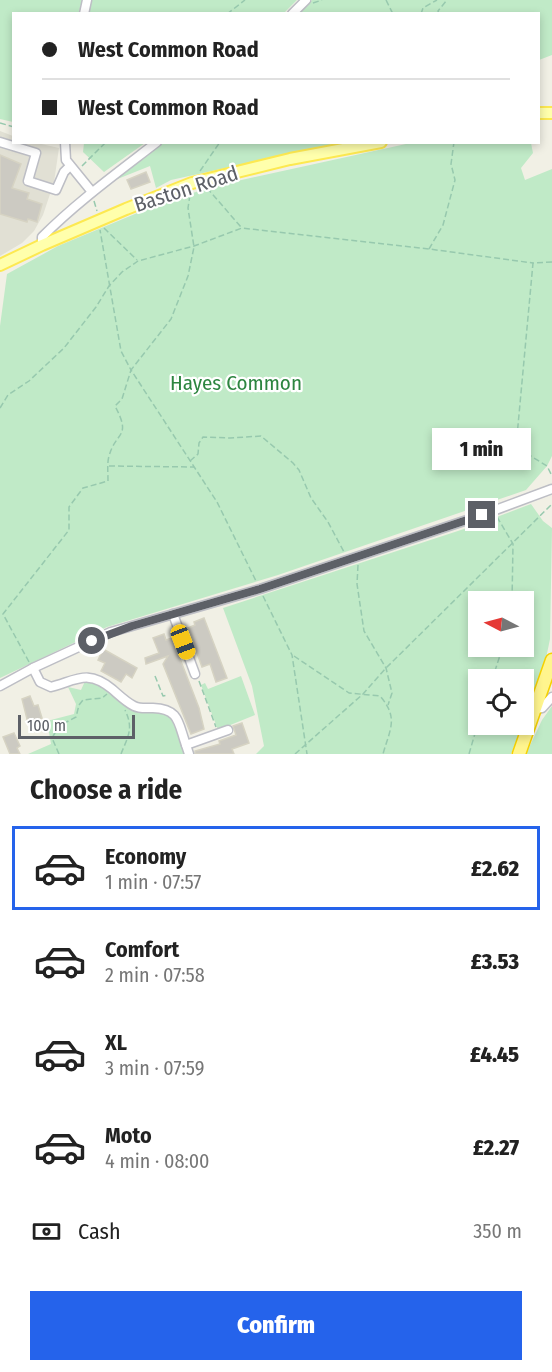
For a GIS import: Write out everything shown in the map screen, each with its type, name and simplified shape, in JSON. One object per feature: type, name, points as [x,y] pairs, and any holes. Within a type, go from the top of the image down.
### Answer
[{"type":"highway","points":[[519,754],[552,660]]},
{"type":"main road","name":"Baston Road","points":[[0,265],[42,245],[196,182],[290,159],[370,144]]},
{"type":"street","points":[[294,12],[306,0]]},
{"type":"street","points":[[0,142],[36,153],[28,181],[56,190],[64,172],[72,170]]},
{"type":"street","points":[[64,144],[66,160],[92,192]]},
{"type":"street","points":[[42,245],[42,237],[92,192],[154,144]]},
{"type":"street","points":[[0,686],[111,632],[260,589],[494,511],[552,489]]},
{"type":"street","points":[[173,614],[195,674]]},
{"type":"street","points":[[33,668],[40,682],[51,687],[72,679],[91,677],[101,681],[138,708],[166,708],[175,715],[189,754]]},
{"type":"street","points":[[536,709],[542,708],[552,697]]},
{"type":"street","points":[[186,745],[228,730]]},
{"type":"path","points":[[230,12],[245,0]]},
{"type":"path","points":[[422,12],[423,8],[437,0]]},
{"type":"path","points":[[438,12],[447,0]]},
{"type":"path","points":[[72,170],[104,144]]},
{"type":"path","points":[[0,617],[69,530],[69,507],[83,488],[108,481],[109,455],[123,432],[115,406],[123,399],[131,370],[171,319],[188,276],[194,246],[188,208],[196,182],[219,144]]},
{"type":"path","points":[[429,249],[443,225],[455,180],[451,164],[454,144]]},
{"type":"path","points":[[196,182],[242,228]]},
{"type":"path","points":[[100,224],[138,261]]},
{"type":"path","points":[[0,408],[8,395],[29,381],[63,348],[122,272],[138,261],[194,246],[242,228],[533,263],[552,262]]},
{"type":"path","points":[[100,234],[121,351],[217,502],[292,655],[308,754]]},
{"type":"path","points":[[533,263],[516,447],[547,466],[552,476]]},
{"type":"path","points":[[190,461],[198,454],[199,443],[203,437],[261,436],[299,470],[311,498],[328,522],[349,560],[359,566],[357,584],[364,631],[386,668],[392,693],[388,705]]},
{"type":"path","points":[[108,466],[194,467]]},
{"type":"path","points":[[295,754],[363,694],[386,668],[552,504]]},
{"type":"path","points":[[494,511],[513,544],[512,591]]},
{"type":"path","points":[[3,614],[33,668]]},
{"type":"path","points":[[292,655],[349,693],[380,696],[393,715],[382,754]]},
{"type":"path","points":[[195,674],[219,734]]},
{"type":"path","points":[[155,676],[163,696],[168,694]]},
{"type":"path","points":[[59,754],[52,738],[59,726],[76,717],[83,700],[102,698],[112,689]]},
{"type":"path","points":[[121,754],[131,723],[123,698]]},
{"type":"path","points":[[469,754],[475,735]]},
{"type":"shaded area","points":[[0,131],[12,136],[12,144],[41,144],[59,148],[54,182],[43,215],[34,231],[22,243],[0,256]]},
{"type":"green space","points":[[0,0],[82,0],[79,12],[12,12],[12,122],[0,119]]},
{"type":"green space","points":[[91,0],[297,0],[285,12],[88,12]]},
{"type":"green space","points":[[312,0],[552,0],[552,55],[540,60],[540,12],[300,12]]},
{"type":"green space","points":[[84,144],[144,144],[104,172],[83,152]]},
{"type":"green space","points":[[162,144],[333,144],[171,180],[156,188],[150,166],[115,180]]},
{"type":"green space","name":"Hayes Common","points":[[406,144],[531,144],[533,153],[521,168],[525,180],[552,169],[552,456],[547,466],[526,490],[278,575],[107,627],[0,678],[0,326],[7,274],[58,246],[171,199],[228,183]]},
{"type":"green space","points":[[531,504],[543,521],[552,528],[550,639],[543,673],[534,696],[534,669],[468,669],[468,735],[519,735],[511,754],[256,754],[264,746],[252,686],[223,608],[467,528]]},
{"type":"green space","points":[[241,676],[255,715],[218,730],[201,685],[205,683],[208,689]]},
{"type":"green space","points":[[86,679],[94,681],[134,711],[164,713],[171,718],[186,754],[28,754],[51,744],[47,721],[74,714],[76,704],[68,687],[81,690]]},
{"type":"green space","points":[[552,706],[552,754],[526,754],[542,720]]},
{"type":"building","points":[[0,155],[21,164],[12,188],[29,193],[27,199],[42,204],[37,222],[28,219],[27,222],[0,214]]},
{"type":"building","points":[[146,172],[150,182],[131,189],[127,180]]},
{"type":"building","points":[[204,618],[227,678],[216,682],[210,664],[202,667],[188,628],[195,625],[194,622]]},
{"type":"building","points":[[164,634],[166,640],[172,638],[199,708],[204,729],[191,734],[163,664],[168,656],[146,664],[145,658],[159,653],[153,638]]},
{"type":"building","points":[[103,649],[137,668],[132,678],[126,674],[121,682],[101,671],[105,663],[98,660]]},
{"type":"building","points":[[30,696],[34,706],[38,705],[42,718],[28,723],[22,699]]},
{"type":"building","points":[[242,723],[249,743],[232,749],[234,754],[195,754],[195,751],[220,744],[219,741],[236,735],[233,726]]},
{"type":"building","points":[[14,733],[20,746],[17,748],[20,754],[10,754],[3,737]]},
{"type":"route","points":[[92,641],[111,632],[260,589],[482,515]]}]
